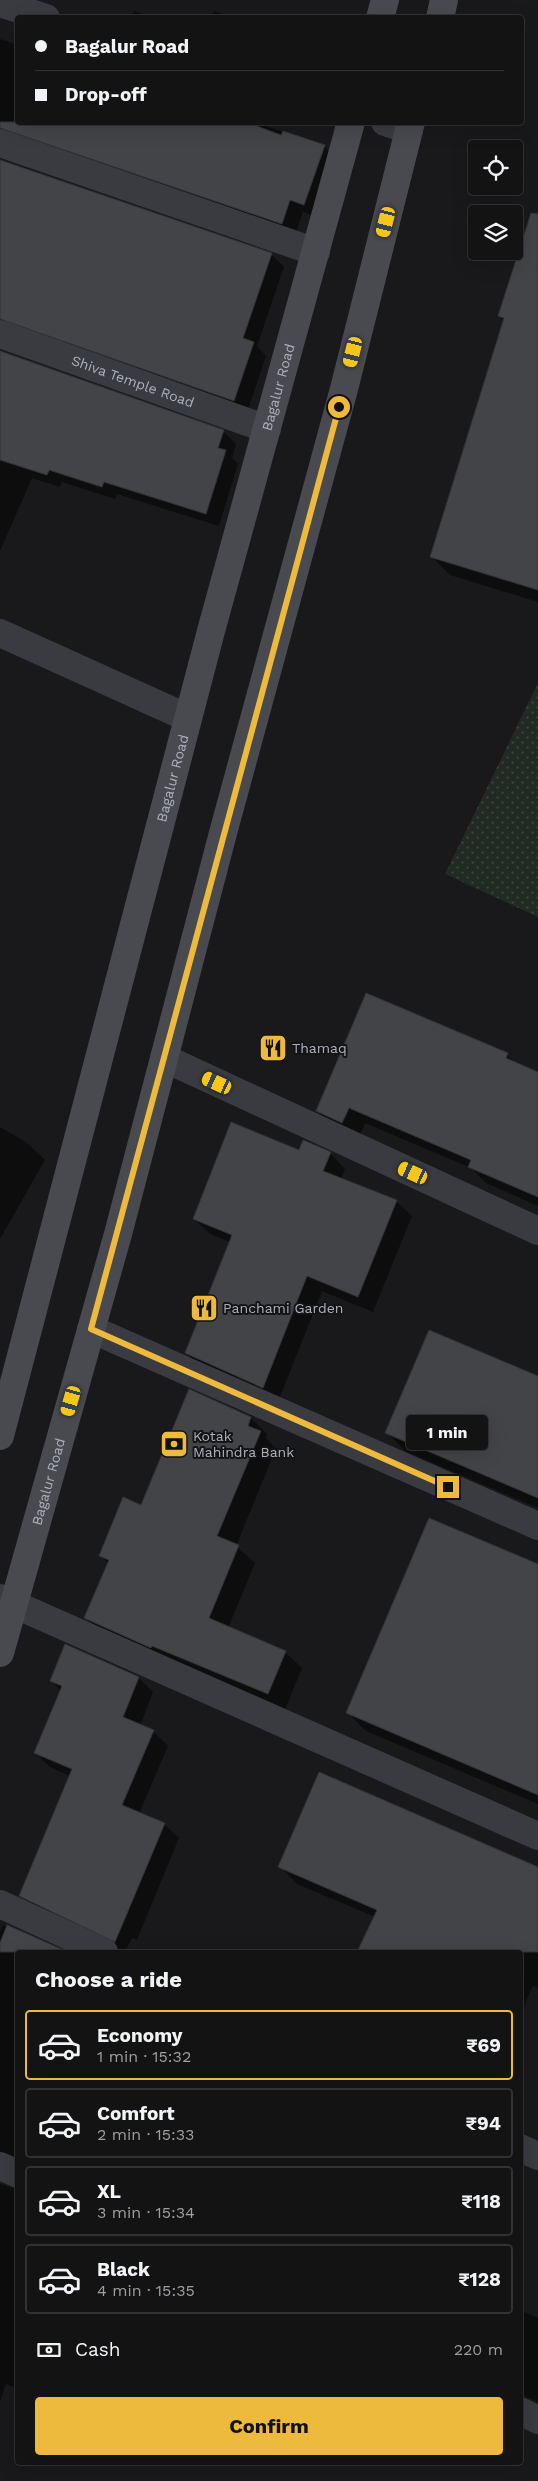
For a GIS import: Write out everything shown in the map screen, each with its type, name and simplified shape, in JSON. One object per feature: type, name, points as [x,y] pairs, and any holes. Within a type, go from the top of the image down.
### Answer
[{"type":"main road","points":[[381,15],[385,0]]},
{"type":"main road","points":[[441,15],[444,0]]},
{"type":"main road","name":"Bagalur Road","points":[[0,1436],[188,718],[350,125]]},
{"type":"main road","name":"Bagalur Road","points":[[0,1653],[7,1601],[91,1329],[344,389],[402,125]]},
{"type":"street","points":[[0,3],[37,15]]},
{"type":"street","points":[[0,143],[316,252]]},
{"type":"street","name":"Shiva Temple Road","points":[[0,334],[267,429]]},
{"type":"street","points":[[0,633],[188,718]]},
{"type":"street","points":[[164,1058],[538,1231]]},
{"type":"street","points":[[91,1329],[538,1526]]},
{"type":"street","points":[[7,1601],[538,1836]]},
{"type":"street","points":[[0,1904],[100,1950]]},
{"type":"street","points":[[523,2149],[538,2156]]},
{"type":"street","points":[[0,2166],[15,2173]]},
{"type":"street","points":[[523,2412],[538,2420]]},
{"type":"shaded area","points":[[538,683],[538,917],[445,874]]},
{"type":"building","points":[[0,122],[15,122],[15,125],[254,125],[281,135],[283,131],[325,145],[304,205],[290,200],[282,224],[0,128]]},
{"type":"building","points":[[0,160],[272,253],[243,338],[254,342],[234,401],[0,319]]},
{"type":"building","points":[[531,213],[538,214],[538,590],[430,557],[504,318],[498,316],[516,260],[523,260],[523,238]]},
{"type":"building","points":[[0,351],[224,430],[218,448],[226,450],[206,514],[104,482],[102,487],[49,470],[47,475],[0,460]]},
{"type":"building","points":[[366,993],[508,1053],[506,1058],[538,1072],[538,1197],[468,1167],[471,1160],[349,1108],[342,1123],[316,1111]]},
{"type":"building","points":[[231,1122],[299,1150],[303,1140],[331,1152],[323,1171],[397,1200],[358,1297],[307,1276],[263,1388],[185,1353],[232,1235],[193,1219]]},
{"type":"building","points":[[429,1330],[538,1376],[538,1498],[385,1433]]},
{"type":"building","points":[[189,1389],[251,1417],[248,1426],[261,1431],[217,1536],[239,1545],[209,1618],[286,1651],[268,1694],[152,1646],[151,1648],[84,1618],[109,1560],[99,1556],[123,1497],[141,1505]]},
{"type":"building","points":[[429,1518],[538,1564],[538,1795],[346,1713]]},
{"type":"building","points":[[65,1644],[139,1677],[123,1717],[154,1730],[122,1805],[165,1823],[115,1942],[19,1896],[72,1769],[34,1753],[62,1686],[50,1681]]},
{"type":"building","points":[[319,1772],[538,1867],[538,1952],[523,1952],[523,1950],[358,1950],[377,1910],[278,1867]]},
{"type":"building","points":[[7,1925],[63,1950],[15,1950],[15,1952],[0,1952],[0,1943]]},
{"type":"place","name":"Thamaq","points":[[273,1048]]},
{"type":"place","name":"Panchami Garden","points":[[204,1308]]},
{"type":"place","name":"Kotak Mahindra Bank","points":[[174,1444]]},
{"type":"route","points":[[339,407],[91,1329],[448,1487]]}]
